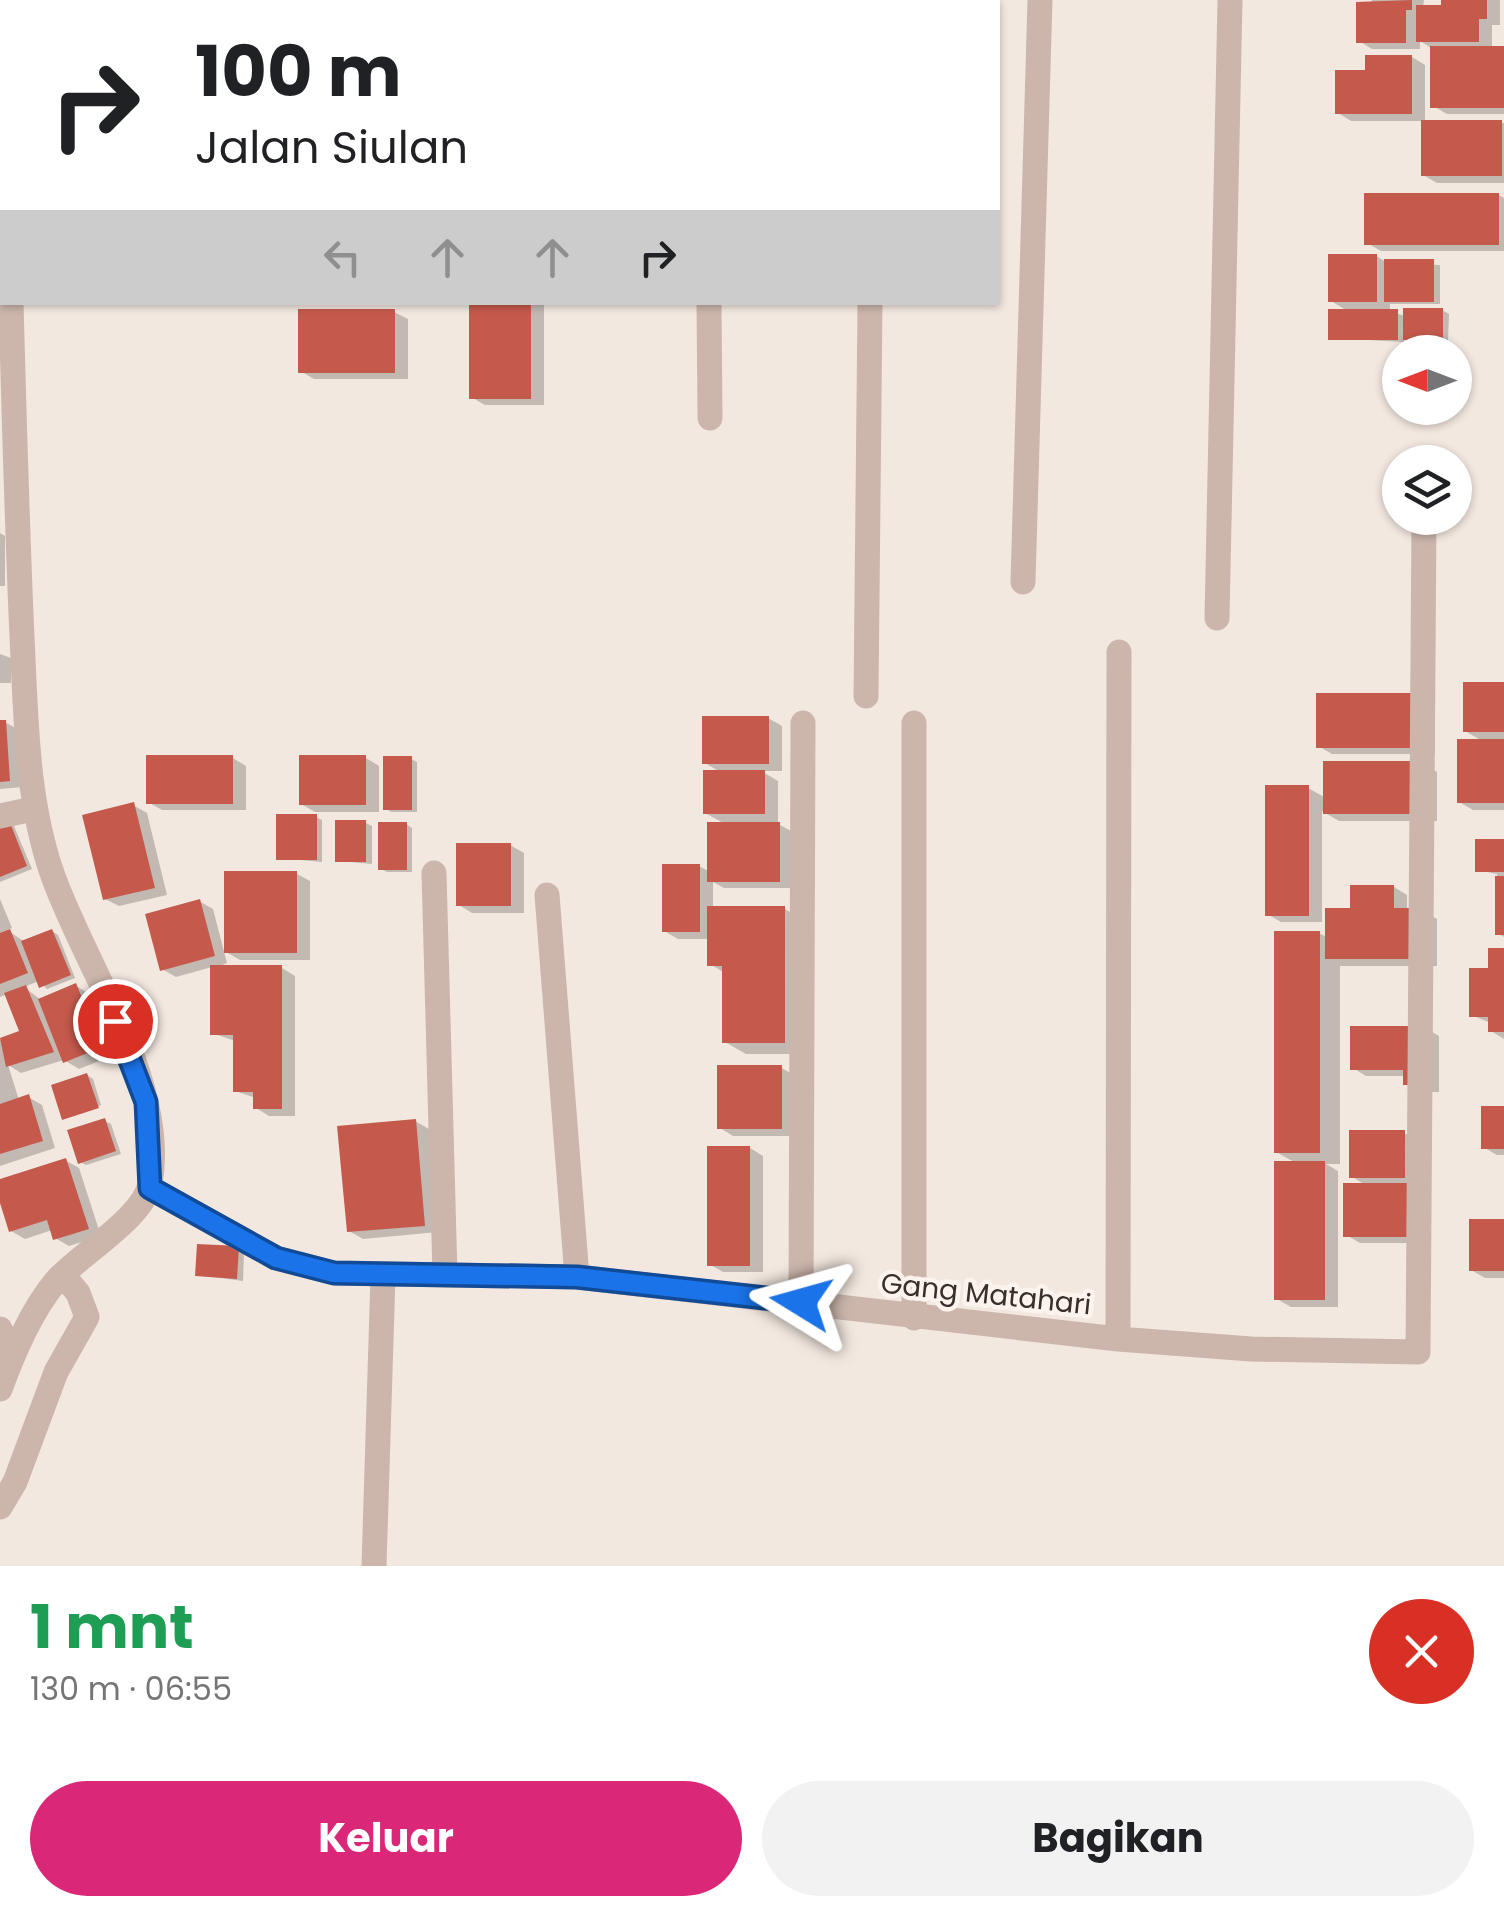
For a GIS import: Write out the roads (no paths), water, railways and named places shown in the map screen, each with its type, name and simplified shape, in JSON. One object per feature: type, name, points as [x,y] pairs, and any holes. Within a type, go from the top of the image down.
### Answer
[{"type":"street","points":[[1023,582],[1040,0]]},
{"type":"street","points":[[1218,618],[1230,0]]},
{"type":"street","points":[[0,1389],[12,1356],[76,1292],[116,1230],[150,1188],[146,1102],[93,964],[54,877],[33,809],[19,570],[11,305]]},
{"type":"street","points":[[709,305],[710,418]]},
{"type":"street","points":[[866,696],[870,305]]},
{"type":"street","name":"Gang Matahari","points":[[150,1188],[276,1258],[334,1273],[577,1277],[1118,1339],[1251,1350],[1418,1352],[1424,535]]},
{"type":"street","points":[[1118,1339],[1119,652]]},
{"type":"street","points":[[801,1302],[803,723]]},
{"type":"street","points":[[914,723],[914,1318]]},
{"type":"street","points":[[0,816],[33,809]]},
{"type":"street","points":[[434,873],[445,1275]]},
{"type":"street","points":[[547,895],[577,1277]]},
{"type":"street","points":[[374,1566],[383,1276]]},
{"type":"street","points":[[0,1507],[14,1482],[56,1372],[87,1318],[76,1292]]},
{"type":"street","points":[[0,1329],[12,1356]]}]
